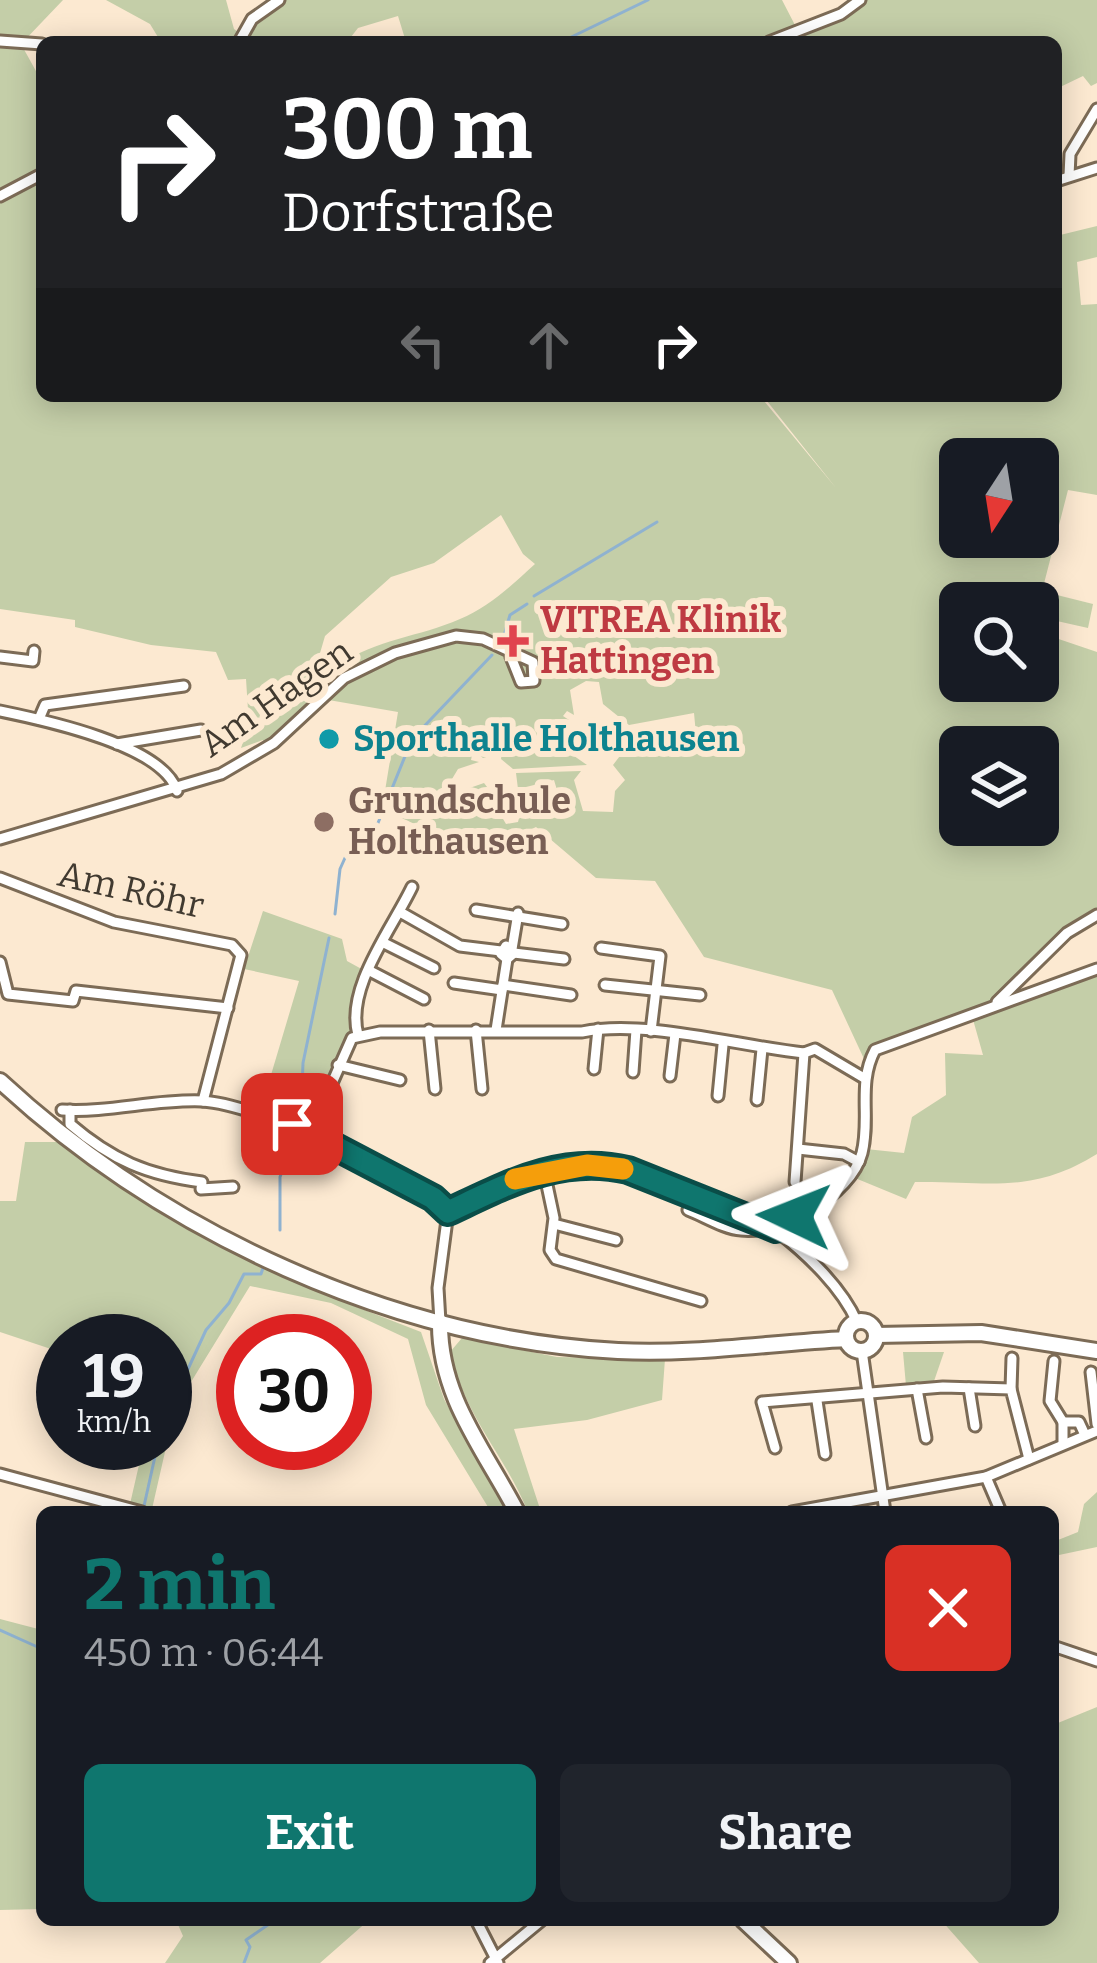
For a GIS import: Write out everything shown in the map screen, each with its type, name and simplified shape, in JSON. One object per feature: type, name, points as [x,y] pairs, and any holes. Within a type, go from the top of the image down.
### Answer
[{"type":"street","points":[[243,36],[253,19],[279,0]]},
{"type":"street","points":[[785,36],[841,14],[860,0]]},
{"type":"street","points":[[0,41],[36,44]]},
{"type":"street","points":[[1069,176],[1070,154],[1097,110]]},
{"type":"street","points":[[1062,179],[1097,168]]},
{"type":"street","points":[[0,196],[36,177]]},
{"type":"street","name":"Am Hagen","points":[[0,839],[106,805],[177,791],[221,774],[274,742],[344,678],[395,653],[456,636],[483,639],[511,657]]},
{"type":"street","points":[[0,657],[33,661],[34,651]]},
{"type":"street","points":[[39,719],[45,705],[184,686]]},
{"type":"street","points":[[0,711],[116,744],[165,769],[177,791]]},
{"type":"street","points":[[116,744],[201,730]]},
{"type":"street","name":"Am Röhr","points":[[0,878],[70,909],[232,945],[241,956],[203,1101]]},
{"type":"street","points":[[310,1133],[338,1065],[358,1035],[356,1007],[412,887]]},
{"type":"street","points":[[476,910],[518,913],[562,924]]},
{"type":"street","points":[[400,912],[460,946],[564,959]]},
{"type":"street","points":[[496,1030],[518,913]]},
{"type":"street","points":[[993,1005],[1067,933],[1097,915]]},
{"type":"street","points":[[384,943],[434,968]]},
{"type":"street","points":[[601,948],[660,956],[651,1031]]},
{"type":"street","points":[[0,962],[8,994],[73,1001],[76,991],[228,1008]]},
{"type":"street","points":[[688,1210],[737,1231],[776,1229],[826,1197],[859,1162],[864,1078],[883,1044],[1097,969]]},
{"type":"street","points":[[370,971],[424,999]]},
{"type":"street","points":[[454,983],[571,995]]},
{"type":"street","points":[[605,986],[700,995]]},
{"type":"street","points":[[594,1069],[598,1029]]},
{"type":"street","points":[[358,1035],[429,1030],[651,1031],[723,1045],[804,1053],[819,1050],[864,1078]]},
{"type":"street","points":[[429,1030],[435,1090]]},
{"type":"street","points":[[476,1030],[482,1090]]},
{"type":"street","points":[[633,1072],[636,1030]]},
{"type":"street","points":[[670,1076],[675,1034]]},
{"type":"street","points":[[718,1096],[723,1045]]},
{"type":"street","points":[[757,1100],[762,1049]]},
{"type":"street","points":[[795,1182],[804,1053]]},
{"type":"street","points":[[338,1065],[400,1080]]},
{"type":"street","points":[[0,1081],[83,1149],[189,1218],[314,1279],[440,1322],[613,1351],[846,1339],[862,1351],[884,1506]]},
{"type":"street","points":[[233,1187],[201,1189],[202,1182],[161,1177],[122,1164],[70,1124],[66,1110],[203,1101],[258,1113],[310,1133],[448,1212]]},
{"type":"street","points":[[798,1149],[844,1154],[859,1162]]},
{"type":"street","points":[[448,1212],[519,1177],[544,1171],[587,1165],[628,1170],[776,1229],[843,1298],[857,1322]]},
{"type":"street","points":[[544,1171],[554,1224],[550,1250],[562,1263],[700,1301]]},
{"type":"street","points":[[448,1212],[438,1288],[455,1402],[514,1506]]},
{"type":"street","points":[[554,1224],[616,1240]]},
{"type":"street","points":[[846,1339],[857,1322]]},
{"type":"street","points":[[857,1322],[870,1324],[876,1335],[872,1346],[862,1351]]},
{"type":"street","points":[[876,1335],[970,1332],[1097,1351]]},
{"type":"street","points":[[1012,1358],[1011,1389],[1029,1460]]},
{"type":"street","points":[[1054,1361],[1050,1401],[1063,1422],[1063,1443]]},
{"type":"street","points":[[1091,1372],[1093,1430]]},
{"type":"street","points":[[969,1388],[975,1426]]},
{"type":"street","points":[[917,1389],[926,1438]]},
{"type":"street","points":[[775,1448],[762,1402],[808,1395],[817,1401],[917,1389],[1011,1389]]},
{"type":"street","points":[[817,1401],[825,1454]]},
{"type":"street","points":[[1063,1422],[1078,1422],[1093,1430]]},
{"type":"street","points":[[830,1506],[986,1477],[1093,1430]]},
{"type":"street","points":[[0,1474],[120,1506]]},
{"type":"street","points":[[986,1477],[998,1506]]},
{"type":"street","points":[[1059,1648],[1097,1661]]},
{"type":"street","points":[[479,1926],[495,1961],[535,1926]]},
{"type":"street","points":[[749,1926],[789,1963]]},
{"type":"green space","points":[[0,0],[63,0],[21,44],[36,71],[36,172],[0,192]]},
{"type":"green space","points":[[106,0],[226,0],[234,29],[241,34],[157,36],[150,24]]},
{"type":"green space","points":[[282,0],[782,0],[797,29],[780,36],[404,36],[398,16],[358,28],[352,36],[245,36],[254,20]]},
{"type":"green space","points":[[862,0],[1097,0],[1097,83],[1091,86],[1083,76],[1062,86],[1062,36],[792,36]]},
{"type":"green space","points":[[36,178],[36,402],[765,402],[836,488],[768,402],[1062,402],[1062,235],[1097,226],[1097,257],[1077,262],[1081,305],[1097,304],[1097,495],[1068,490],[1059,525],[1059,438],[939,438],[939,558],[1051,558],[1044,582],[939,582],[939,702],[1059,702],[1059,639],[1097,652],[1097,916],[1064,936],[989,1003],[888,1042],[865,1061],[832,990],[704,957],[655,881],[596,878],[536,827],[480,854],[382,809],[398,712],[317,698],[283,734],[264,745],[263,740],[241,748],[249,725],[246,679],[228,680],[216,652],[151,645],[75,627],[75,620],[0,609],[0,198]],"holes":[[[501,515],[523,554],[535,564],[490,602],[460,619],[368,649],[338,665],[318,660],[325,636],[391,577],[434,563]],[[586,681],[599,682],[603,704],[629,725],[694,713],[697,745],[628,755],[626,748],[613,765],[625,780],[615,791],[613,812],[583,811],[574,780],[581,771],[516,773],[518,789],[554,780],[560,800],[530,808],[523,803],[518,822],[506,824],[496,807],[504,795],[494,796],[484,783],[461,791],[458,784],[449,784],[458,769],[479,762],[471,760],[473,750],[483,758],[502,752],[501,759],[513,769],[587,765],[567,751],[542,752],[539,729],[569,720],[563,716],[567,711],[574,715],[570,690]]]},
{"type":"green space","points":[[1059,596],[1093,604],[1088,628],[1059,621]]},
{"type":"green space","points":[[263,911],[342,939],[347,961],[367,972],[353,1006],[352,1034],[309,1124],[279,1112],[282,1101],[265,1095],[299,981],[244,969]]},
{"type":"green space","points":[[1097,971],[1097,1154],[1030,1181],[915,1182],[906,1199],[855,1178],[866,1149],[904,1153],[912,1117],[946,1095],[945,1053],[983,1055],[972,1016]]},
{"type":"green space","points":[[25,1142],[64,1142],[201,1233],[326,1295],[421,1332],[444,1399],[503,1506],[487,1506],[426,1405],[408,1339],[372,1322],[372,1314],[355,1314],[331,1303],[250,1286],[233,1314],[216,1314],[216,1341],[192,1380],[192,1314],[36,1314],[36,1344],[0,1332],[0,1201],[16,1201]]},
{"type":"green space","points":[[462,1338],[557,1357],[665,1359],[662,1400],[587,1420],[514,1429],[539,1506],[525,1506],[466,1398],[450,1352]]},
{"type":"green space","points":[[903,1352],[944,1352],[933,1384],[906,1386]]},
{"type":"green space","points":[[138,1470],[161,1470],[153,1506],[130,1504]]},
{"type":"green space","points":[[1097,1492],[1097,1547],[1059,1555],[1059,1540],[1078,1532],[1084,1504]]},
{"type":"green space","points":[[0,1619],[36,1628],[36,1909],[0,1910]]},
{"type":"green space","points":[[1097,1707],[1097,1963],[979,1963],[946,1926],[1059,1926],[1059,1723]]},
{"type":"green space","points":[[179,1926],[362,1926],[320,1963],[165,1963],[183,1936]]},
{"type":"waterway","points":[[573,36],[648,0]]},
{"type":"waterway","points":[[534,596],[657,522]]},
{"type":"waterway","points":[[503,639],[510,615],[527,604]]},
{"type":"waterway","points":[[335,914],[340,869],[349,849],[378,823],[412,739],[492,655]]},
{"type":"waterway","points":[[301,1115],[303,1063],[329,938]]},
{"type":"waterway","points":[[280,1230],[280,1177],[294,1137]]},
{"type":"waterway","points":[[192,1360],[206,1330],[229,1303],[244,1274],[261,1274],[263,1268]]},
{"type":"waterway","points":[[144,1506],[152,1470]]},
{"type":"waterway","points":[[0,1630],[36,1646]]},
{"type":"waterway","points":[[244,1963],[250,1947],[246,1940],[266,1926]]},
{"type":"slow traffic","points":[[515,1179],[587,1165],[623,1169]]},
{"type":"place","name":"VITREA Klinik Hattingen","points":[[513,641]]},
{"type":"place","name":"Sporthalle Holthausen","points":[[329,739]]},
{"type":"place","name":"Grundschule Holthausen","points":[[324,822]]},
{"type":"route","points":[[292,1124],[433,1198],[448,1212],[519,1177],[602,1165],[628,1170],[776,1229],[794,1216]]}]
